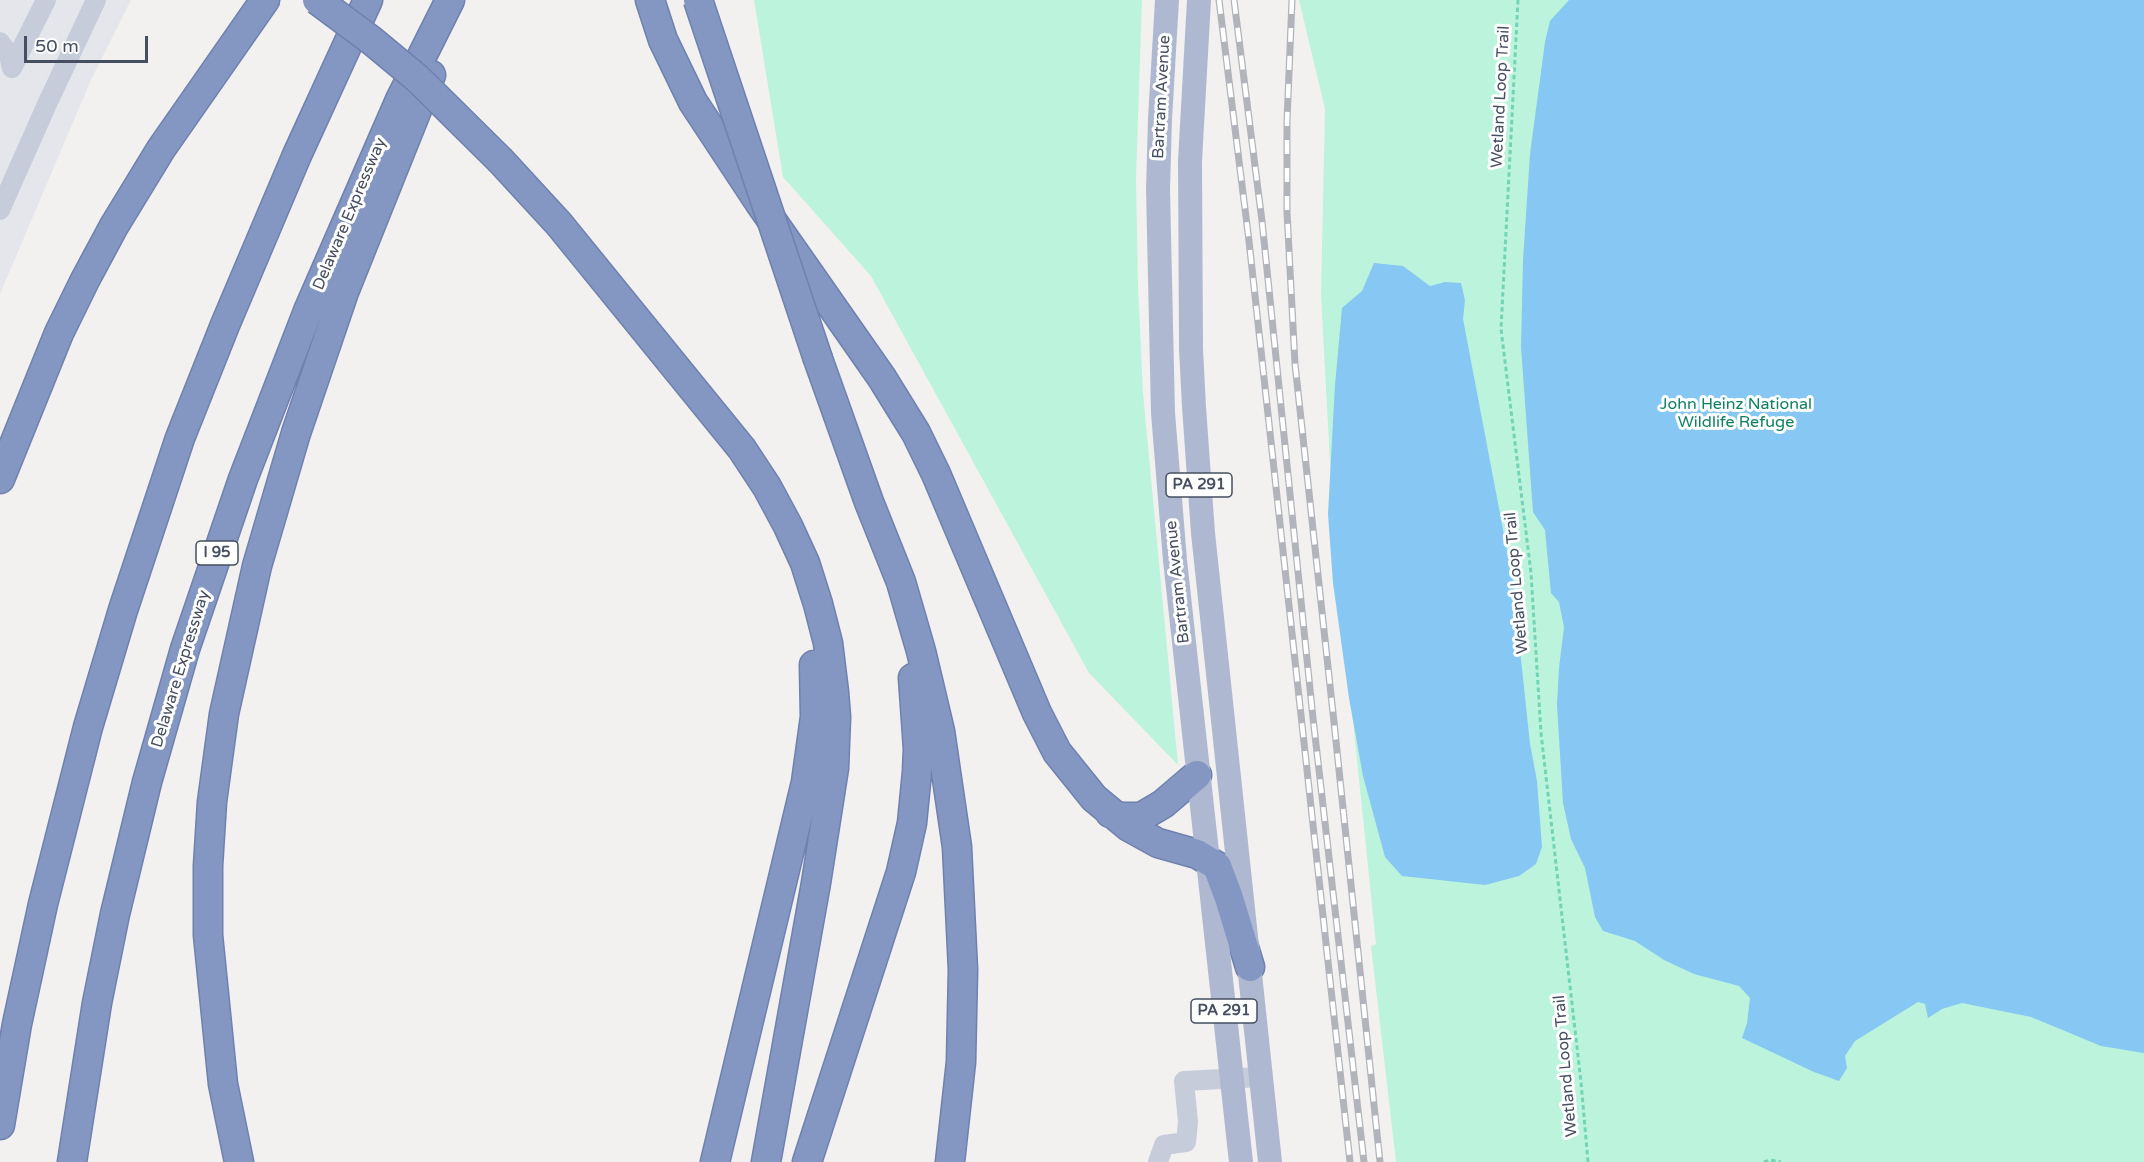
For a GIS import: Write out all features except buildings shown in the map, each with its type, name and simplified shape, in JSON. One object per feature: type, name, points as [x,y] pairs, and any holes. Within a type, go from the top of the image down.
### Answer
[{"type":"highway","points":[[0,479],[59,333],[114,226],[161,149],[265,0]]},
{"type":"highway","points":[[317,0],[410,73],[501,161],[559,224],[728,431],[779,507],[796,542],[824,625],[832,668],[836,744],[831,794],[766,1162]]},
{"type":"highway","points":[[0,1125],[16,1024],[60,834],[104,669],[141,554],[180,438],[249,266],[313,118],[368,0]]},
{"type":"highway","name":"Delaware Expressway","points":[[72,1162],[97,1003],[115,914],[147,782],[189,638],[243,479],[308,311],[396,110],[450,0]]},
{"type":"highway","points":[[239,1162],[223,1084],[208,935],[208,866],[212,802],[228,696],[257,566],[312,384],[352,271],[459,0]]},
{"type":"highway","points":[[650,0],[663,40],[693,102],[905,414],[936,474],[1047,735],[1075,777],[1110,813],[1138,833],[1158,843],[1186,850],[1208,859],[1218,870],[1250,967]]},
{"type":"highway","points":[[698,0],[818,359],[869,502],[901,582],[921,651],[940,731],[952,810],[961,896],[963,1004],[961,1062],[950,1162]]},
{"type":"highway","points":[[672,364],[747,475],[784,542],[804,595],[812,636],[815,668],[815,717],[806,782],[715,1162]]},
{"type":"highway","points":[[807,1162],[901,872],[915,798],[917,726],[909,652],[869,502]]},
{"type":"highway","points":[[1110,813],[1132,819],[1141,817],[1163,804],[1197,775]]},
{"type":"main road","name":"Bartram Avenue","points":[[1167,0],[1158,189],[1162,392],[1174,560],[1241,1162]]},
{"type":"main road","name":"Bartram Avenue","points":[[1199,0],[1190,182],[1191,349],[1194,407],[1203,533],[1270,1162]]},
{"type":"street","points":[[0,42],[9,55],[12,68],[46,0]]},
{"type":"street","points":[[0,210],[96,0]]},
{"type":"street","points":[[1158,1162],[1164,1145],[1186,1142],[1188,1122],[1184,1082],[1261,1077]]},
{"type":"path","name":"Wetland Loop Trail","points":[[1518,0],[1501,329],[1531,573],[1541,733],[1588,1162]]},
{"type":"path","points":[[1764,1162],[1770,1160],[1781,1162]]},
{"type":"shaded area","points":[[0,0],[131,0],[91,80],[0,294]]},
{"type":"green space","points":[[754,0],[1142,0],[1136,179],[1143,393],[1178,765],[1089,673],[871,276],[783,177]]},
{"type":"green space","name":"John Heinz National Wildlife Refuge","points":[[1299,0],[2144,0],[2144,1162],[1396,1162],[1371,946],[1376,944],[1334,537],[1321,295],[1325,109]]},
{"type":"water","name":"John Heinz National Wildlife Refuge","points":[[1569,0],[2144,0],[2144,1053],[2101,1046],[2031,1017],[1962,1003],[1942,1009],[1928,1018],[1925,1004],[1918,1002],[1855,1041],[1845,1056],[1847,1068],[1839,1081],[1814,1072],[1742,1038],[1747,1023],[1750,998],[1739,986],[1694,974],[1664,960],[1635,941],[1603,931],[1595,917],[1585,868],[1571,839],[1563,803],[1557,705],[1564,627],[1559,602],[1551,593],[1545,530],[1533,512],[1521,347],[1523,260],[1530,154],[1545,42],[1550,21]]},
{"type":"water","points":[[1374,263],[1403,266],[1430,286],[1445,282],[1461,283],[1465,300],[1463,319],[1517,603],[1520,650],[1530,744],[1537,781],[1542,847],[1536,864],[1519,876],[1485,885],[1402,876],[1385,857],[1363,776],[1349,698],[1333,583],[1328,514],[1335,385],[1342,308],[1362,291]]},
{"type":"railway","points":[[1219,0],[1249,241],[1350,1162]]},
{"type":"railway","points":[[1234,0],[1262,221],[1313,718],[1364,1162]]},
{"type":"railway","points":[[1292,0],[1287,121],[1287,212],[1295,364],[1380,1162]]}]
